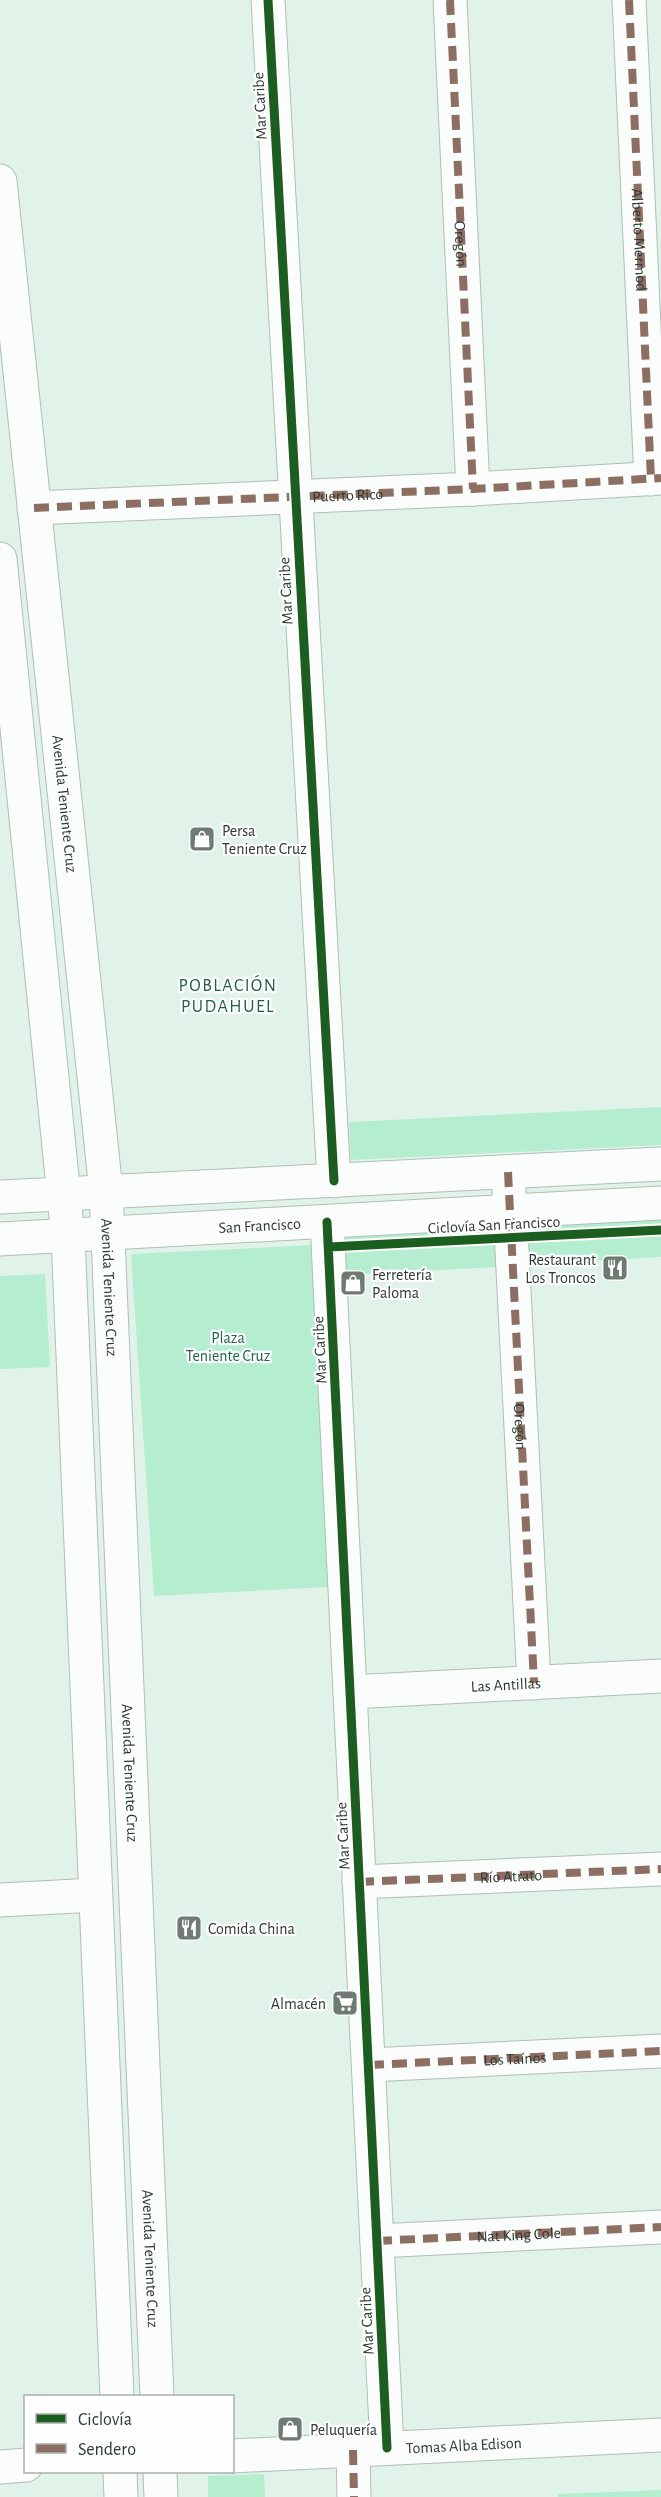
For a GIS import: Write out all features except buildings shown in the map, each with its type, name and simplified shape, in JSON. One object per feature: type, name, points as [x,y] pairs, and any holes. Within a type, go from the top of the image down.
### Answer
[{"type":"street","name":"Mar Caribe","points":[[268,0],[334,1181]]},
{"type":"street","name":"Oregón","points":[[450,0],[473,489]]},
{"type":"street","name":"Alberto Mermod","points":[[629,0],[656,479]]},
{"type":"street","name":"Avenida Teniente Cruz","points":[[0,181],[106,1191],[157,2395]]},
{"type":"street","name":"Puerto Rico","points":[[34,508],[295,498],[656,479]]},
{"type":"street","points":[[0,559],[68,1237],[117,2395]]},
{"type":"street","points":[[0,1197],[661,1164]]},
{"type":"street","name":"Oregón","points":[[508,1172],[534,1683]]},
{"type":"street","name":"San Francisco","points":[[0,1239],[661,1203]]},
{"type":"street","name":"Mar Caribe","points":[[327,1222],[387,2448]]},
{"type":"street","name":"Las Antillas","points":[[350,1692],[661,1676]]},
{"type":"street","name":"Río Atrato","points":[[360,1882],[661,1869]]},
{"type":"street","points":[[0,1900],[95,1895]]},
{"type":"street","name":"Los Taínos","points":[[369,2065],[661,2051]]},
{"type":"street","name":"Nat King Cole","points":[[377,2241],[661,2228]]},
{"type":"street","name":"Tomas Alba Edison","points":[[234,2456],[661,2435]]},
{"type":"street","points":[[353,2450],[354,2497]]},
{"type":"street","points":[[0,2467],[24,2466]]},
{"type":"street","points":[[120,2473],[121,2497]]},
{"type":"street","points":[[160,2473],[161,2497]]},
{"type":"green space","points":[[661,1107],[661,1145],[351,1160],[349,1122]]},
{"type":"green space","points":[[661,1219],[661,1257],[524,1265],[522,1227]]},
{"type":"green space","points":[[496,1227],[498,1267],[342,1275],[340,1235]]},
{"type":"green space","name":"Plaza Teniente Cruz","points":[[315,1245],[329,1587],[154,1596],[131,1254]]},
{"type":"green space","points":[[45,1274],[50,1367],[0,1369],[0,1276]]},
{"type":"green space","points":[[264,2474],[265,2497],[208,2497],[208,2476]]},
{"type":"green space","points":[[661,2490],[661,2497],[558,2497],[558,2494]]},
{"type":"marked path","points":[[450,0],[473,489]]},
{"type":"marked path","points":[[629,0],[651,479]]},
{"type":"marked path","points":[[34,508],[473,489],[661,478]]},
{"type":"marked path","points":[[508,1172],[534,1683]]},
{"type":"marked path","points":[[359,1882],[661,1869]]},
{"type":"marked path","points":[[369,2065],[661,2051]]},
{"type":"marked path","points":[[377,2241],[661,2227]]},
{"type":"marked path","points":[[353,2450],[354,2497]]},
{"type":"cycle path","points":[[268,0],[334,1181]]},
{"type":"cycle path","points":[[327,1222],[387,2448]]},
{"type":"cycle path","name":"Ciclovía San Francisco","points":[[329,1247],[661,1230]]},
{"type":"place","name":"Persa Teniente Cruz","points":[[202,839]]},
{"type":"place","name":"Restaurant Los Troncos","points":[[615,1268]]},
{"type":"place","name":"Ferretería Paloma","points":[[353,1283]]},
{"type":"place","name":"Comida China","points":[[189,1928]]},
{"type":"place","name":"Almacén","points":[[345,2003]]},
{"type":"place","name":"Peluquería","points":[[290,2429]]},
{"type":"district","name":"POBLACIÓN PUDAHUEL","points":[[228,995]]}]
